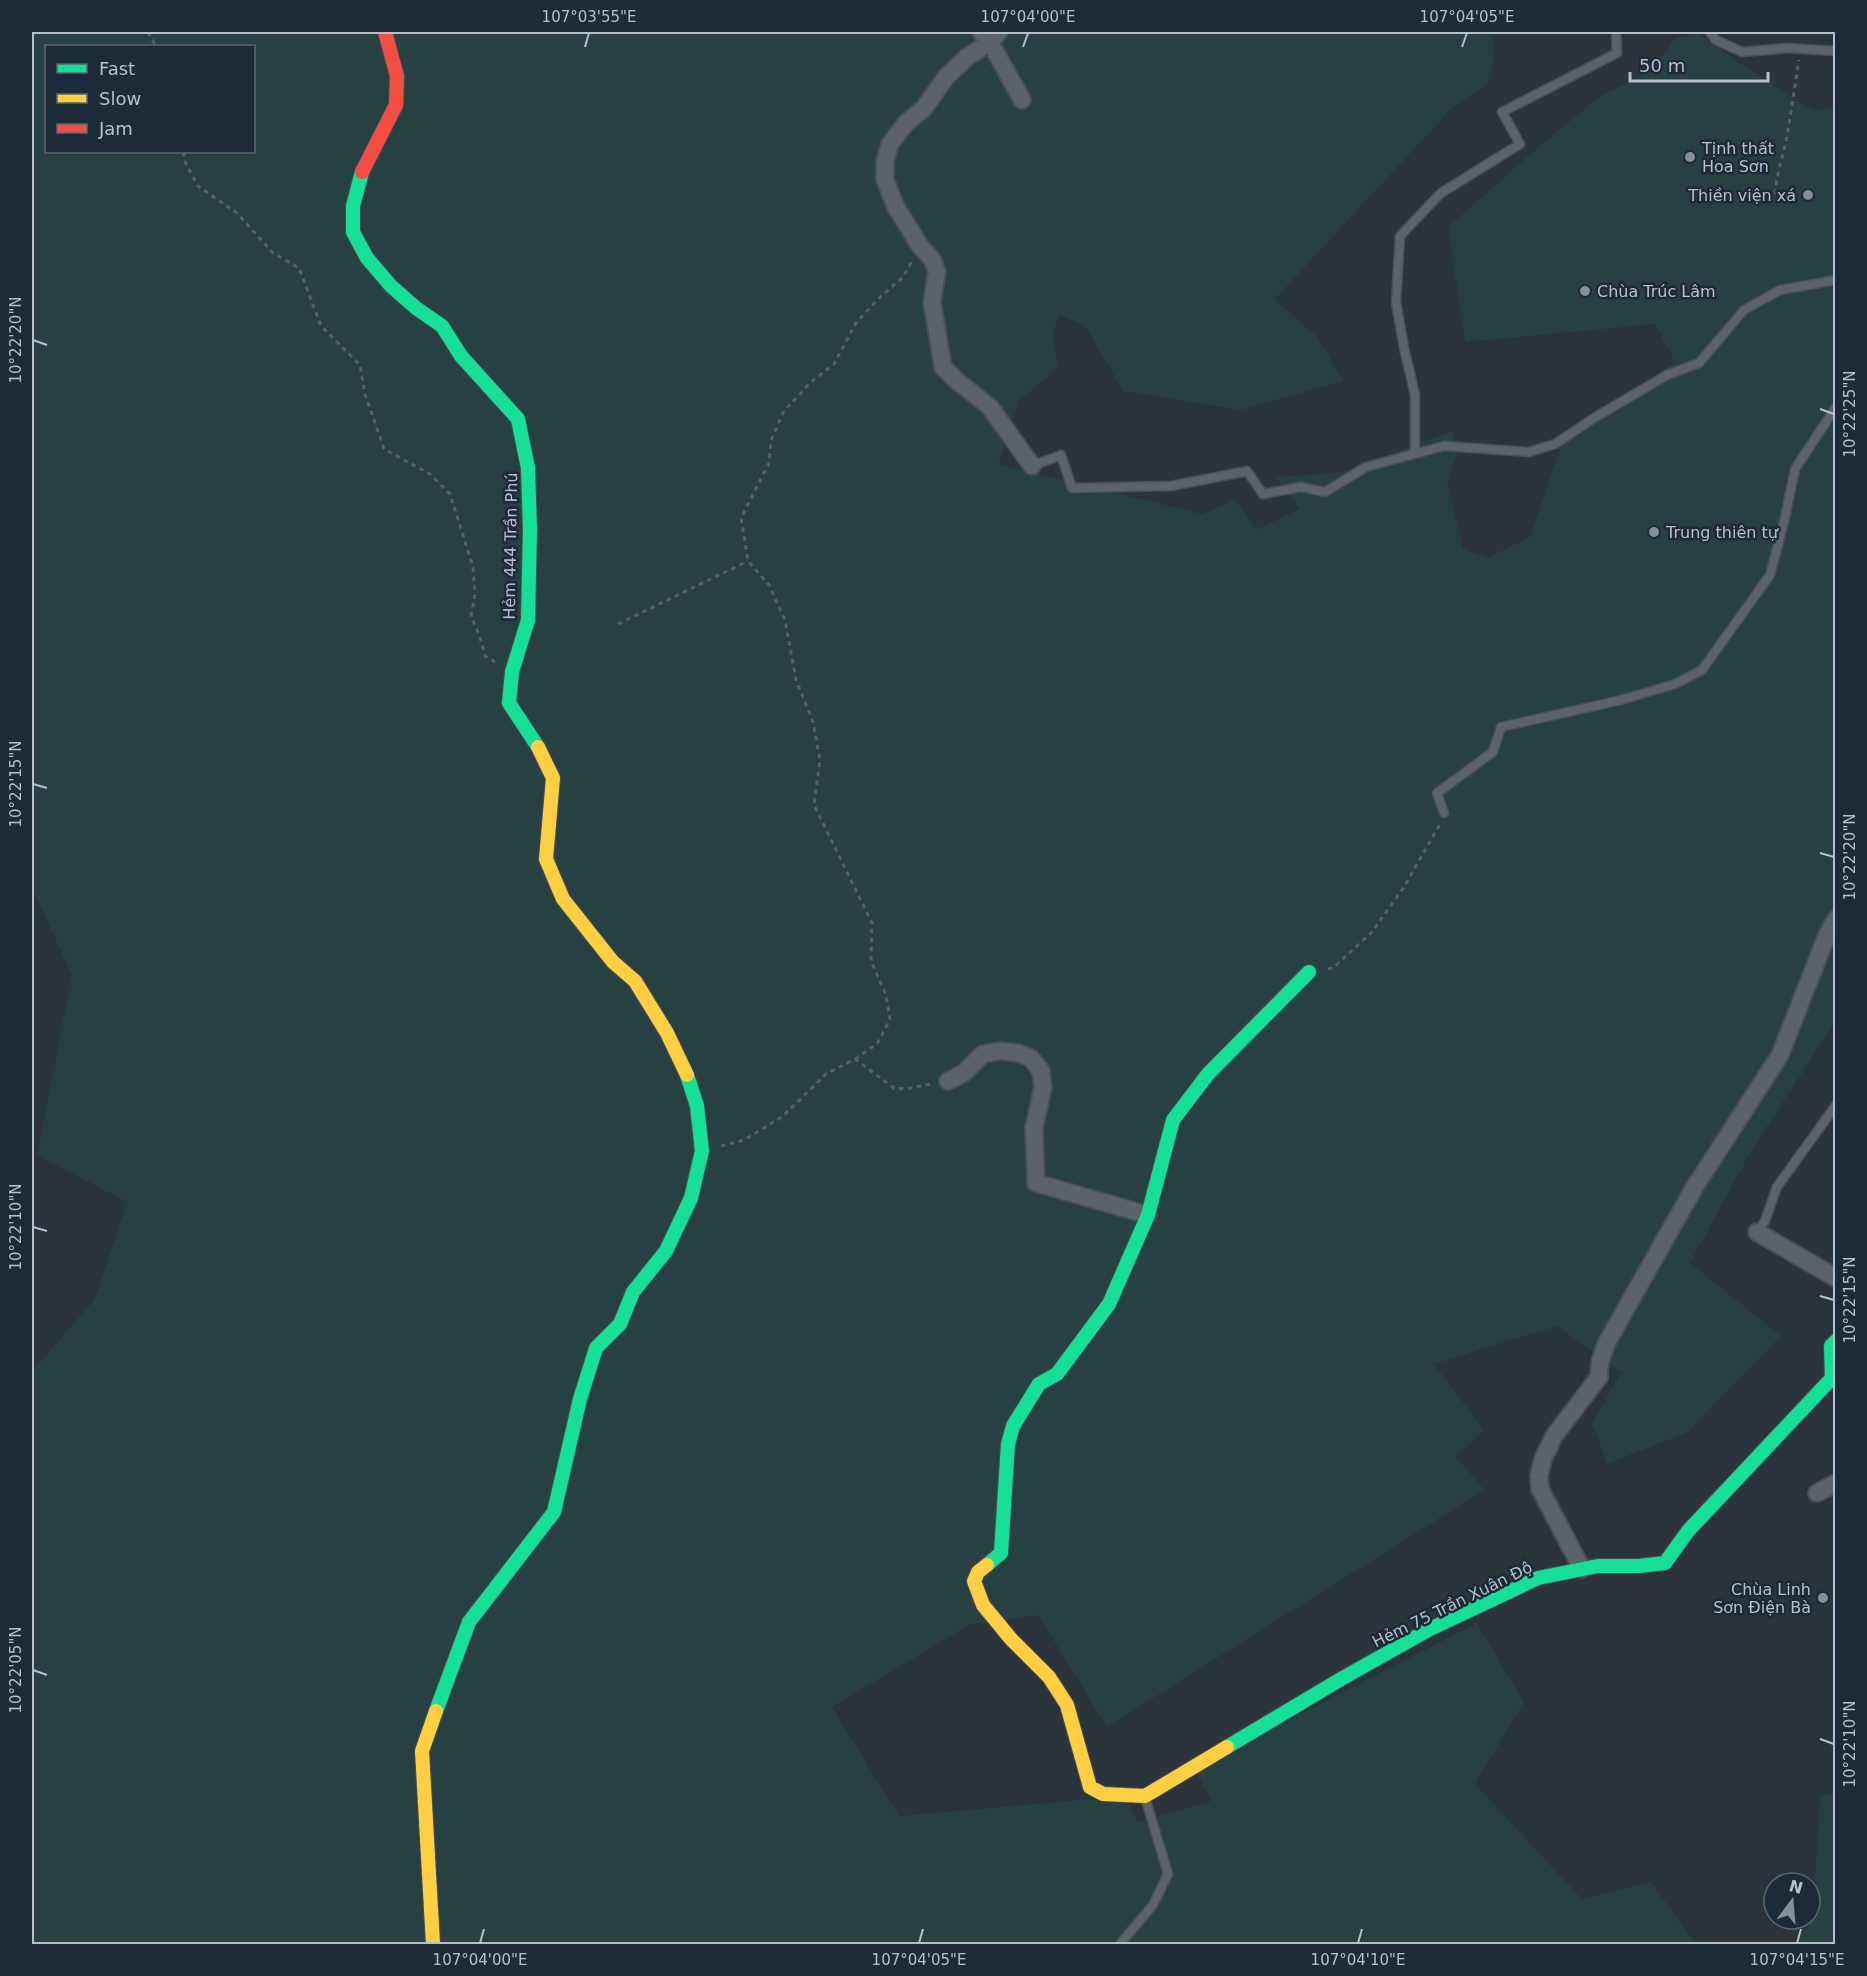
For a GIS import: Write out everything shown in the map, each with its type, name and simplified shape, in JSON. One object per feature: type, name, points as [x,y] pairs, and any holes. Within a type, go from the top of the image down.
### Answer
[{"type":"street","name":"Hẻm 444 Trần Phú","points":[[385,32],[396,76],[396,105],[360,176],[353,206],[353,232],[367,258],[391,286],[442,326],[461,356],[518,418],[528,468],[530,529],[528,620],[512,672],[509,703],[537,744],[553,778],[546,859],[563,899],[613,962],[635,981],[681,1059],[697,1106],[702,1151]]},
{"type":"street","points":[[1022,100],[990,35],[946,77],[924,108],[906,123],[890,144],[885,161],[885,180],[896,207],[932,259],[937,272],[932,302],[944,367],[956,380],[990,407],[1032,466]]},
{"type":"street","points":[[1582,1569],[1540,1489],[1539,1476],[1543,1459],[1554,1437],[1599,1377],[1600,1362],[1606,1344],[1694,1188],[1780,1055],[1827,935],[1836,920]]},
{"type":"street","points":[[1145,1796],[1102,1794],[1090,1787],[1067,1705],[1049,1677],[1011,1639],[983,1605],[974,1581],[978,1572],[1001,1553],[1008,1444],[1013,1426],[1039,1384],[1056,1374],[1109,1304],[1148,1215],[1173,1120],[1208,1074],[1309,972]]},
{"type":"street","points":[[948,1081],[964,1073],[983,1054],[1000,1051],[1018,1053],[1031,1058],[1041,1071],[1043,1087],[1034,1128],[1036,1183],[1148,1215]]},
{"type":"street","points":[[433,1944],[422,1751],[469,1622],[554,1512],[580,1399],[596,1348],[620,1324],[633,1292],[666,1251],[691,1198],[702,1151]]},
{"type":"street","points":[[1757,1232],[1836,1278]]},
{"type":"street","name":"Hẻm 75 Trần Xuân Độ","points":[[1145,1796],[1341,1679],[1430,1629],[1538,1578],[1598,1566],[1639,1566],[1665,1563],[1688,1531],[1832,1378],[1831,1346],[1836,1341]]},
{"type":"street","points":[[1817,1493],[1836,1483]]},
{"type":"lane","points":[[1415,453],[1415,395],[1396,302],[1400,236],[1441,193],[1520,144],[1502,112],[1617,53],[1616,32]]},
{"type":"lane","points":[[1710,32],[1716,39],[1742,52],[1787,48],[1836,51]]},
{"type":"lane","points":[[1032,466],[1061,455],[1072,488],[1171,486],[1247,471],[1263,494],[1301,488],[1325,492],[1366,467],[1444,446],[1528,452],[1555,444],[1666,375],[1699,363],[1743,310],[1780,290],[1836,280]]},
{"type":"lane","points":[[1444,813],[1437,793],[1493,752],[1501,727],[1621,700],[1675,684],[1702,670],[1770,574],[1795,469],[1836,407]]},
{"type":"lane","points":[[1757,1232],[1764,1221],[1777,1187],[1836,1105]]},
{"type":"lane","points":[[1120,1944],[1153,1905],[1168,1874],[1145,1796]]},
{"type":"path","points":[[1775,194],[1801,49]]},
{"type":"path","points":[[183,153],[186,164],[198,186],[237,213],[273,253],[299,268],[321,326],[360,365],[365,394],[384,449],[430,474],[450,494],[472,567],[475,594],[471,616],[485,656],[512,672]]},
{"type":"path","points":[[702,1151],[744,1140],[782,1117],[826,1074],[877,1044],[890,1018],[886,995],[871,961],[872,923],[814,805],[820,760],[813,722],[796,680],[785,620],[769,585],[748,561],[741,518],[769,463],[771,440],[784,411],[811,382],[834,364],[856,323],[903,277],[921,246]]},
{"type":"path","points":[[618,624],[748,561]]},
{"type":"path","points":[[1309,972],[1333,968],[1372,932],[1404,887],[1444,813]]},
{"type":"path","points":[[855,1059],[894,1088],[906,1089],[948,1081]]},
{"type":"green space","points":[[32,32],[1492,32],[1494,59],[1488,85],[1454,106],[1275,299],[1316,336],[1344,381],[1240,410],[1123,391],[1085,326],[1059,315],[1053,335],[1058,368],[1019,401],[999,464],[1202,514],[1235,500],[1257,529],[1300,509],[1275,477],[1341,472],[1453,431],[1457,455],[1447,485],[1463,549],[1487,558],[1530,537],[1562,443],[1675,362],[1655,324],[1465,342],[1448,227],[1600,96],[1638,78],[1666,53],[1675,38],[1699,34],[1754,73],[1815,111],[1835,107],[1835,1023],[1754,1146],[1690,1263],[1781,1336],[1688,1432],[1607,1464],[1592,1424],[1621,1372],[1557,1326],[1434,1364],[1484,1430],[1456,1457],[1484,1489],[1107,1727],[1038,1615],[969,1625],[832,1707],[899,1816],[1125,1796],[1138,1822],[1211,1801],[1195,1769],[1477,1623],[1524,1702],[1475,1784],[1582,1899],[1651,1882],[1696,1944],[32,1944],[32,1371],[94,1300],[127,1202],[37,1155],[72,975],[32,888]]},
{"type":"green space","points":[[1835,1792],[1835,1944],[1796,1944],[1804,1931],[1822,1931],[1822,1871],[1815,1871],[1820,1797]]},
{"type":"traffic: fast","points":[[362,172],[353,206],[353,232],[367,258],[391,286],[416,308],[442,326],[461,356],[518,419],[528,468],[530,529],[528,620],[512,672],[509,703],[538,747]]},
{"type":"traffic: fast","points":[[987,1565],[1001,1553],[1008,1444],[1013,1426],[1039,1384],[1057,1374],[1109,1304],[1148,1215],[1173,1120],[1208,1074],[1309,972]]},
{"type":"traffic: fast","points":[[436,1711],[469,1622],[554,1512],[580,1399],[596,1348],[620,1324],[633,1292],[666,1251],[691,1198],[702,1151],[697,1106],[687,1075]]},
{"type":"traffic: fast","points":[[1227,1747],[1430,1629],[1538,1578],[1598,1566],[1639,1566],[1665,1563],[1688,1531],[1832,1378],[1831,1346],[1836,1341]]},
{"type":"traffic: slow","points":[[538,747],[553,778],[546,859],[563,899],[613,962],[635,981],[667,1033],[687,1075]]},
{"type":"traffic: slow","points":[[987,1565],[978,1572],[974,1581],[983,1605],[1011,1639],[1049,1677],[1067,1705],[1090,1787],[1103,1794],[1145,1796],[1227,1747]]},
{"type":"traffic: slow","points":[[433,1944],[422,1751],[436,1711]]},
{"type":"traffic: jam","points":[[362,172],[396,105],[397,76],[385,32]]},
{"type":"place","name":"Tịnh thất Hoa Sơn","points":[[1690,157]]},
{"type":"place","name":"Thiền viện xá","points":[[1808,195]]},
{"type":"place","name":"Chùa Trúc Lâm","points":[[1585,291]]},
{"type":"place","name":"Trung thiên tự","points":[[1654,532]]},
{"type":"place","name":"Chùa Linh Sơn Điện Bà","points":[[1823,1598]]}]
